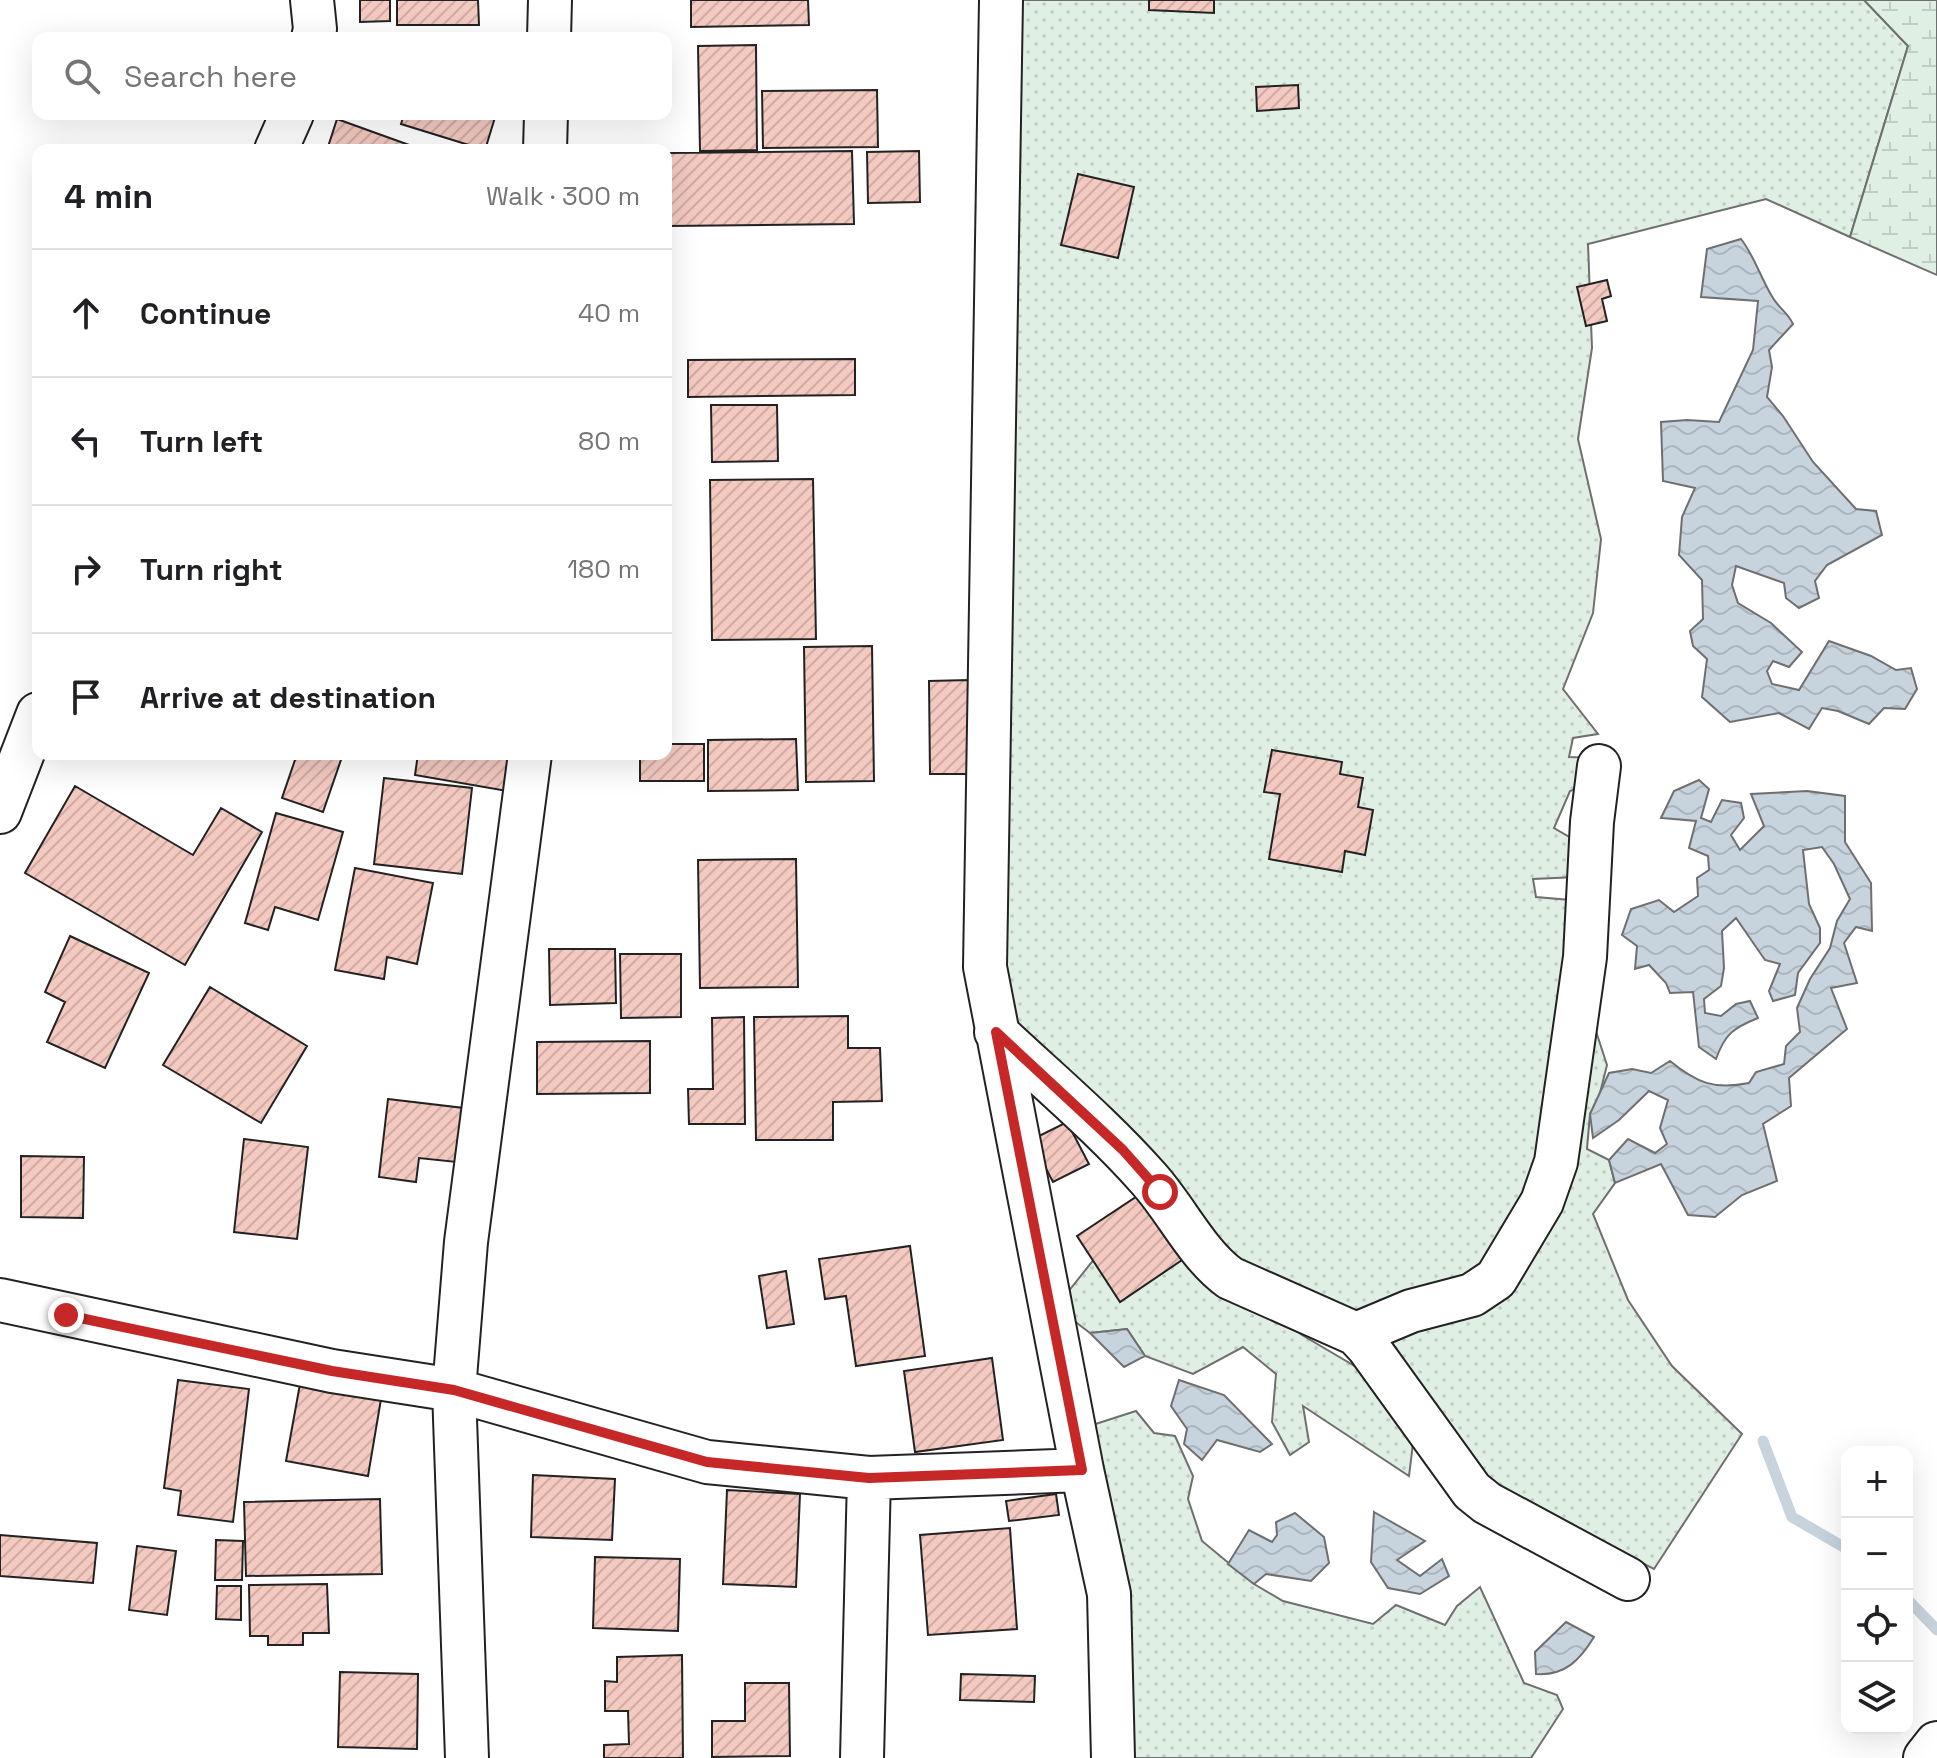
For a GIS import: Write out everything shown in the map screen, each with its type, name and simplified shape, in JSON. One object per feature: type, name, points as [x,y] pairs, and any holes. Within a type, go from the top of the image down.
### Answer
[{"type":"highway","points":[[1926,1758],[1937,1744]]},
{"type":"street","points":[[312,0],[314,32]]},
{"type":"street","points":[[549,32],[550,0]]},
{"type":"street","points":[[1001,0],[985,967],[1082,1470],[1109,1594],[1113,1758]]},
{"type":"street","points":[[279,144],[289,120]]},
{"type":"street","points":[[545,144],[546,120]]},
{"type":"street","points":[[0,812],[32,729]]},
{"type":"street","points":[[467,1758],[454,1390],[466,1242],[529,760]]},
{"type":"street","points":[[1356,1334],[1411,1311],[1472,1295],[1496,1279],[1542,1202],[1556,1162],[1585,957],[1592,822],[1599,766]]},
{"type":"street","points":[[996,1032],[1123,1150],[1160,1192],[1215,1267],[1230,1278],[1356,1334],[1472,1491],[1487,1503],[1628,1579]]},
{"type":"street","points":[[0,1300],[332,1371],[454,1390],[707,1462],[869,1478],[1082,1470]]},
{"type":"street","points":[[862,1758],[869,1478]]},
{"type":"green space","points":[[1012,0],[1864,0],[1908,46],[1850,237],[1766,199],[1588,244],[1592,348],[1578,439],[1601,539],[1593,613],[1563,689],[1598,734],[1573,738],[1569,757],[1602,758],[1587,785],[1570,791],[1554,828],[1592,850],[1577,877],[1533,879],[1536,897],[1582,901],[1592,1019],[1607,1065],[1599,1097],[1590,1114],[1587,1149],[1609,1160],[1615,1183],[1593,1214],[1628,1300],[1672,1366],[1742,1434],[1654,1569],[1475,1479],[1361,1320],[1226,1256],[1005,1022]]},
{"type":"green space","points":[[1864,0],[1937,0],[1937,275],[1850,237],[1908,46]]},
{"type":"green space","points":[[1189,1237],[1302,1335],[1375,1378],[1415,1427],[1409,1476],[1303,1406],[1309,1442],[1290,1455],[1272,1422],[1276,1374],[1243,1347],[1193,1374],[1145,1356],[1127,1329],[1090,1333],[1056,1307],[1099,1253]]},
{"type":"green space","points":[[1136,1411],[1154,1433],[1175,1436],[1193,1476],[1188,1499],[1202,1541],[1254,1584],[1283,1601],[1373,1624],[1396,1605],[1445,1625],[1457,1606],[1480,1587],[1524,1683],[1557,1695],[1563,1709],[1531,1758],[1101,1758],[1080,1429]]},
{"type":"water","points":[[1741,239],[1773,298],[1793,324],[1769,350],[1772,367],[1767,397],[1813,462],[1856,509],[1876,511],[1882,535],[1827,565],[1815,581],[1819,598],[1799,608],[1786,598],[1784,583],[1736,566],[1732,585],[1738,603],[1771,623],[1802,652],[1789,667],[1773,661],[1767,671],[1772,684],[1799,690],[1829,641],[1871,656],[1896,670],[1911,668],[1917,689],[1905,709],[1884,708],[1869,724],[1822,708],[1809,729],[1779,713],[1730,722],[1702,697],[1707,659],[1693,646],[1690,631],[1703,619],[1702,580],[1679,555],[1682,517],[1695,488],[1663,481],[1661,422],[1719,422],[1753,350],[1758,301],[1701,297],[1707,249]]},
{"type":"water","points":[[1699,780],[1709,789],[1701,818],[1711,822],[1722,800],[1741,803],[1744,818],[1731,835],[1740,850],[1764,826],[1751,794],[1807,791],[1845,796],[1845,842],[1871,883],[1872,931],[1856,927],[1844,943],[1857,983],[1831,988],[1847,1029],[1789,1078],[1791,1106],[1763,1124],[1777,1181],[1742,1195],[1715,1217],[1688,1215],[1661,1164],[1615,1183],[1609,1160],[1628,1139],[1655,1153],[1667,1144],[1660,1128],[1668,1100],[1649,1091],[1619,1120],[1593,1138],[1590,1114],[1609,1073],[1632,1069],[1651,1073],[1670,1061],[1706,1083],[1726,1086],[1749,1083],[1756,1072],[1784,1064],[1786,1046],[1800,1032],[1797,1008],[1810,979],[1830,948],[1837,921],[1850,899],[1834,864],[1822,847],[1803,850],[1809,904],[1820,928],[1820,943],[1798,973],[1795,995],[1773,1001],[1769,991],[1780,964],[1765,960],[1736,918],[1722,931],[1724,968],[1721,986],[1704,999],[1705,1013],[1721,1016],[1736,1004],[1750,1001],[1758,1018],[1731,1033],[1716,1059],[1699,1047],[1693,992],[1670,993],[1666,983],[1649,965],[1635,969],[1637,946],[1622,935],[1631,909],[1659,900],[1674,912],[1698,896],[1697,878],[1709,870],[1708,856],[1689,848],[1696,821],[1661,818],[1674,791]]},
{"type":"water","points":[[1127,1329],[1145,1356],[1124,1367],[1090,1333]]},
{"type":"water","points":[[1179,1380],[1224,1395],[1272,1444],[1260,1452],[1217,1440],[1202,1460],[1184,1444],[1187,1429],[1171,1406]]},
{"type":"water","points":[[1374,1512],[1425,1541],[1397,1560],[1420,1576],[1442,1559],[1449,1576],[1420,1594],[1388,1588],[1371,1562]]},
{"type":"water","points":[[1295,1513],[1324,1537],[1329,1563],[1311,1581],[1266,1574],[1254,1584],[1228,1564],[1249,1530],[1272,1542],[1277,1535],[1276,1522]]},
{"type":"water","points":[[1566,1622],[1594,1637],[1571,1665],[1555,1672],[1536,1674],[1535,1652]]},
{"type":"building","points":[[360,0],[390,0],[390,21],[360,22]]},
{"type":"building","points":[[397,0],[478,0],[479,25],[397,25]]},
{"type":"building","points":[[691,0],[808,0],[809,25],[691,27]]},
{"type":"building","points":[[1149,0],[1214,0],[1214,13],[1149,10]]},
{"type":"building","points":[[756,45],[757,150],[700,151],[698,46]]},
{"type":"building","points":[[1298,85],[1299,108],[1257,111],[1256,87]]},
{"type":"building","points":[[877,90],[878,147],[763,148],[762,91]]},
{"type":"building","points":[[337,120],[340,120],[406,144],[329,144]]},
{"type":"building","points":[[402,120],[494,120],[487,144],[466,144],[401,124]]},
{"type":"building","points":[[852,151],[854,224],[672,226],[672,153]]},
{"type":"building","points":[[919,151],[920,202],[868,203],[867,152]]},
{"type":"building","points":[[1078,174],[1134,187],[1118,258],[1061,245]]},
{"type":"building","points":[[1607,280],[1611,296],[1602,299],[1607,321],[1586,326],[1577,287]]},
{"type":"building","points":[[855,359],[855,395],[688,397],[688,360]]},
{"type":"building","points":[[711,405],[777,405],[778,461],[712,462]]},
{"type":"building","points":[[813,479],[816,639],[712,640],[710,480]]},
{"type":"building","points":[[872,646],[874,781],[806,782],[804,647]]},
{"type":"building","points":[[969,680],[970,774],[930,774],[929,681]]},
{"type":"building","points":[[796,739],[798,790],[708,791],[708,740]]},
{"type":"building","points":[[672,744],[704,744],[704,781],[640,781],[640,760],[672,760]]},
{"type":"building","points":[[1272,750],[1342,762],[1340,774],[1363,778],[1358,807],[1373,810],[1365,855],[1345,851],[1342,872],[1269,859],[1280,794],[1264,792]]},
{"type":"building","points":[[295,760],[341,760],[323,812],[282,798]]},
{"type":"building","points":[[417,760],[518,760],[513,792],[415,775]]},
{"type":"building","points":[[384,778],[472,788],[462,874],[374,864]]},
{"type":"building","points":[[75,786],[193,855],[221,808],[262,832],[185,965],[25,873]]},
{"type":"building","points":[[276,813],[343,832],[318,920],[275,907],[268,930],[245,923]]},
{"type":"building","points":[[796,859],[798,987],[700,988],[698,860]]},
{"type":"building","points":[[355,868],[433,883],[417,964],[387,957],[384,979],[335,970]]},
{"type":"building","points":[[70,936],[149,973],[105,1068],[47,1042],[65,1002],[45,992]]},
{"type":"building","points":[[549,949],[615,949],[616,1003],[550,1005]]},
{"type":"building","points":[[620,954],[681,954],[681,1017],[621,1018]]},
{"type":"building","points":[[210,987],[307,1046],[261,1123],[163,1065]]},
{"type":"building","points":[[848,1016],[848,1048],[880,1048],[882,1101],[833,1102],[833,1140],[756,1140],[754,1017]]},
{"type":"building","points":[[744,1017],[745,1124],[689,1124],[688,1089],[713,1089],[712,1018]]},
{"type":"building","points":[[650,1041],[650,1093],[537,1094],[537,1042]]},
{"type":"building","points":[[388,1099],[472,1109],[466,1163],[419,1158],[416,1182],[379,1177]]},
{"type":"building","points":[[1067,1122],[1089,1164],[1053,1182],[1031,1140]]},
{"type":"building","points":[[244,1139],[308,1147],[297,1239],[234,1232]]},
{"type":"building","points":[[21,1156],[84,1157],[83,1218],[21,1217]]},
{"type":"building","points":[[1145,1191],[1188,1256],[1120,1302],[1077,1236]]},
{"type":"building","points":[[910,1246],[925,1356],[856,1366],[846,1296],[825,1299],[819,1259]]},
{"type":"building","points":[[786,1271],[794,1324],[767,1328],[759,1276]]},
{"type":"building","points":[[992,1358],[1003,1440],[915,1452],[904,1371]]},
{"type":"building","points":[[178,1380],[249,1389],[233,1522],[178,1515],[181,1491],[164,1488]]},
{"type":"building","points":[[300,1384],[381,1399],[368,1476],[286,1461]]},
{"type":"building","points":[[533,1475],[615,1479],[612,1540],[531,1537]]},
{"type":"building","points":[[727,1490],[800,1494],[796,1587],[723,1584]]},
{"type":"building","points":[[1056,1494],[1059,1515],[1009,1521],[1006,1501]]},
{"type":"building","points":[[380,1499],[382,1574],[246,1576],[244,1502]]},
{"type":"building","points":[[1010,1528],[1017,1629],[928,1635],[920,1535]]},
{"type":"building","points":[[0,1535],[97,1543],[93,1583],[0,1576]]},
{"type":"building","points":[[216,1540],[243,1541],[242,1580],[215,1580]]},
{"type":"building","points":[[137,1546],[176,1551],[167,1615],[129,1610]]},
{"type":"building","points":[[595,1557],[680,1559],[678,1631],[593,1628]]},
{"type":"building","points":[[327,1584],[329,1633],[303,1633],[303,1645],[268,1645],[268,1636],[250,1636],[249,1585]]},
{"type":"building","points":[[217,1586],[241,1586],[241,1620],[216,1619]]},
{"type":"building","points":[[682,1655],[683,1758],[604,1758],[604,1745],[629,1744],[628,1711],[605,1711],[605,1681],[617,1682],[617,1657]]},
{"type":"building","points":[[340,1672],[418,1674],[417,1749],[338,1747]]},
{"type":"building","points":[[961,1674],[1035,1676],[1034,1702],[960,1700]]},
{"type":"building","points":[[745,1683],[789,1683],[790,1756],[712,1757],[712,1721],[745,1721]]},
{"type":"waterway","points":[[1763,1441],[1792,1517],[1841,1546]]},
{"type":"waterway","points":[[1913,1605],[1937,1630]]},
{"type":"route","points":[[66,1315],[332,1371],[454,1390],[707,1462],[869,1478],[1082,1470],[996,1032],[1123,1150],[1160,1192]]}]
